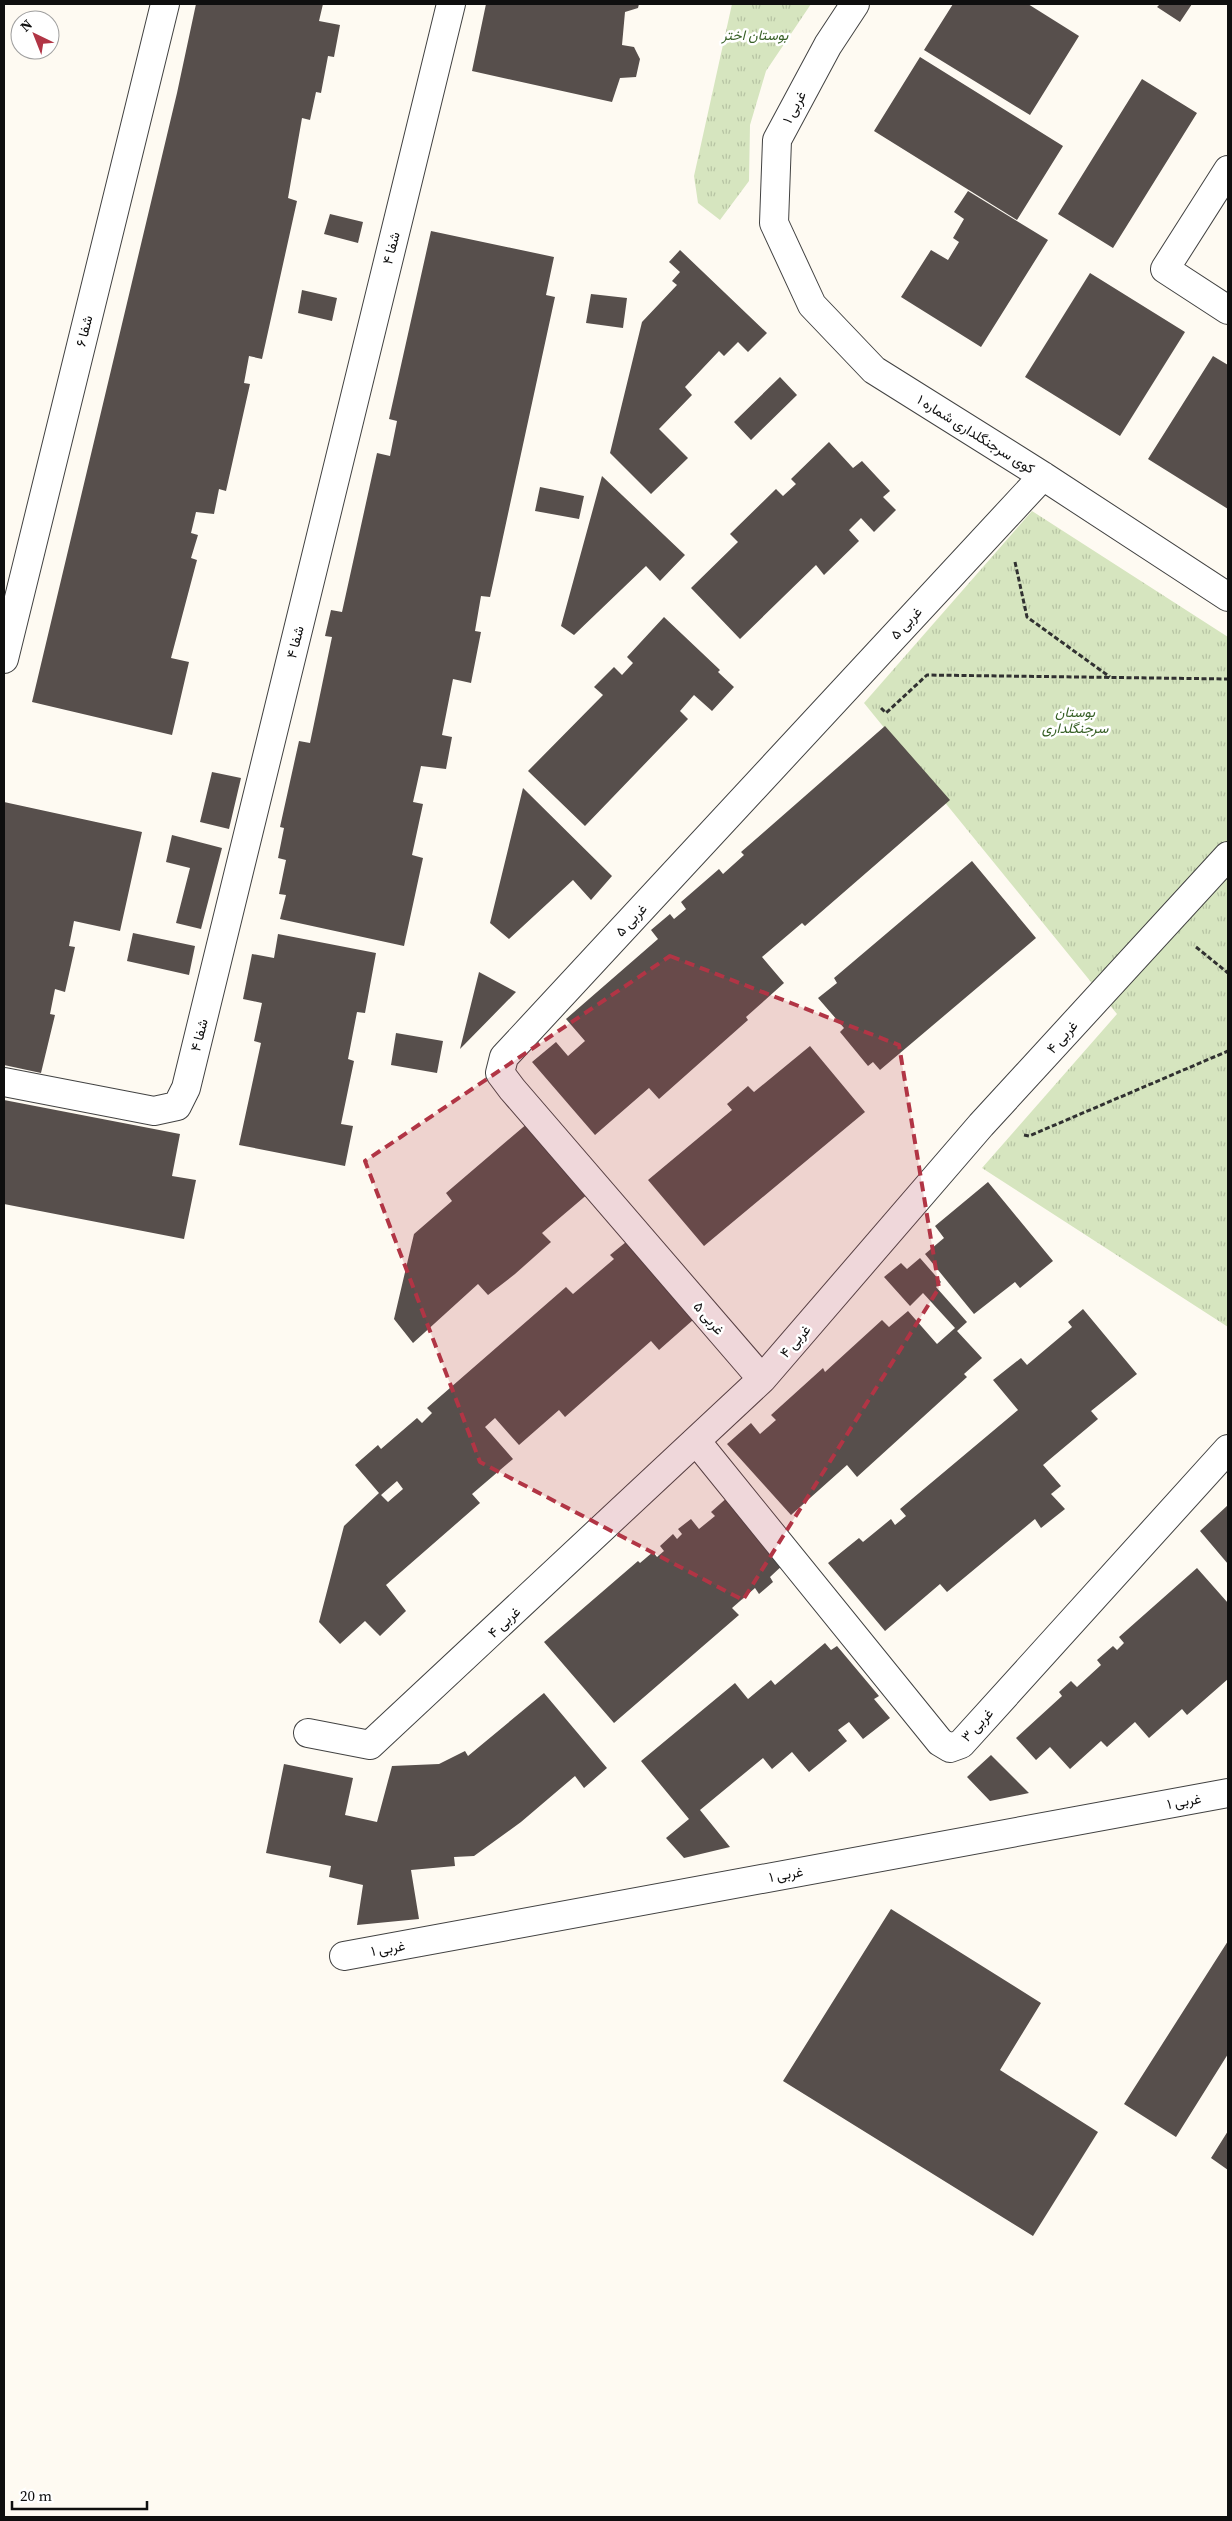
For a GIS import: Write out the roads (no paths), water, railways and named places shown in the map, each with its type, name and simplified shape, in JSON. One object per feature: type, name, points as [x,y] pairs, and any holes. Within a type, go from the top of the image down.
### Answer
[{"type":"street","name":"شفا ۶","points":[[4,659],[165,4]]},
{"type":"street","name":"شفا ۴","points":[[4,1082],[154,1111],[177,1106],[186,1088],[451,4]]},
{"type":"street","name":"غربی ۱","points":[[774,223],[777,140],[828,45],[854,4]]},
{"type":"street","points":[[1228,170],[1165,269],[1228,310]]},
{"type":"street","name":"کوی سرجنگلداری شماره ۱","points":[[774,223],[812,305],[874,370],[1043,476],[1228,597]]},
{"type":"street","name":"غربی ۵","points":[[762,1380],[500,1073],[504,1057],[1043,476]]},
{"type":"street","name":"غربی ۴","points":[[308,1733],[370,1745],[697,1442],[762,1380],[982,1125],[1228,856]]},
{"type":"street","name":"غربی ۳","points":[[697,1442],[940,1742],[950,1748],[962,1744],[1228,1448]]},
{"type":"street","name":"غربی ۱","points":[[344,1956],[1228,1792]]},
{"type":"park label","name":"بوستان اختر","points":[[755,35]]},
{"type":"park label","name":"بوستان سرجنگلداری","points":[[1075,720]]}]
